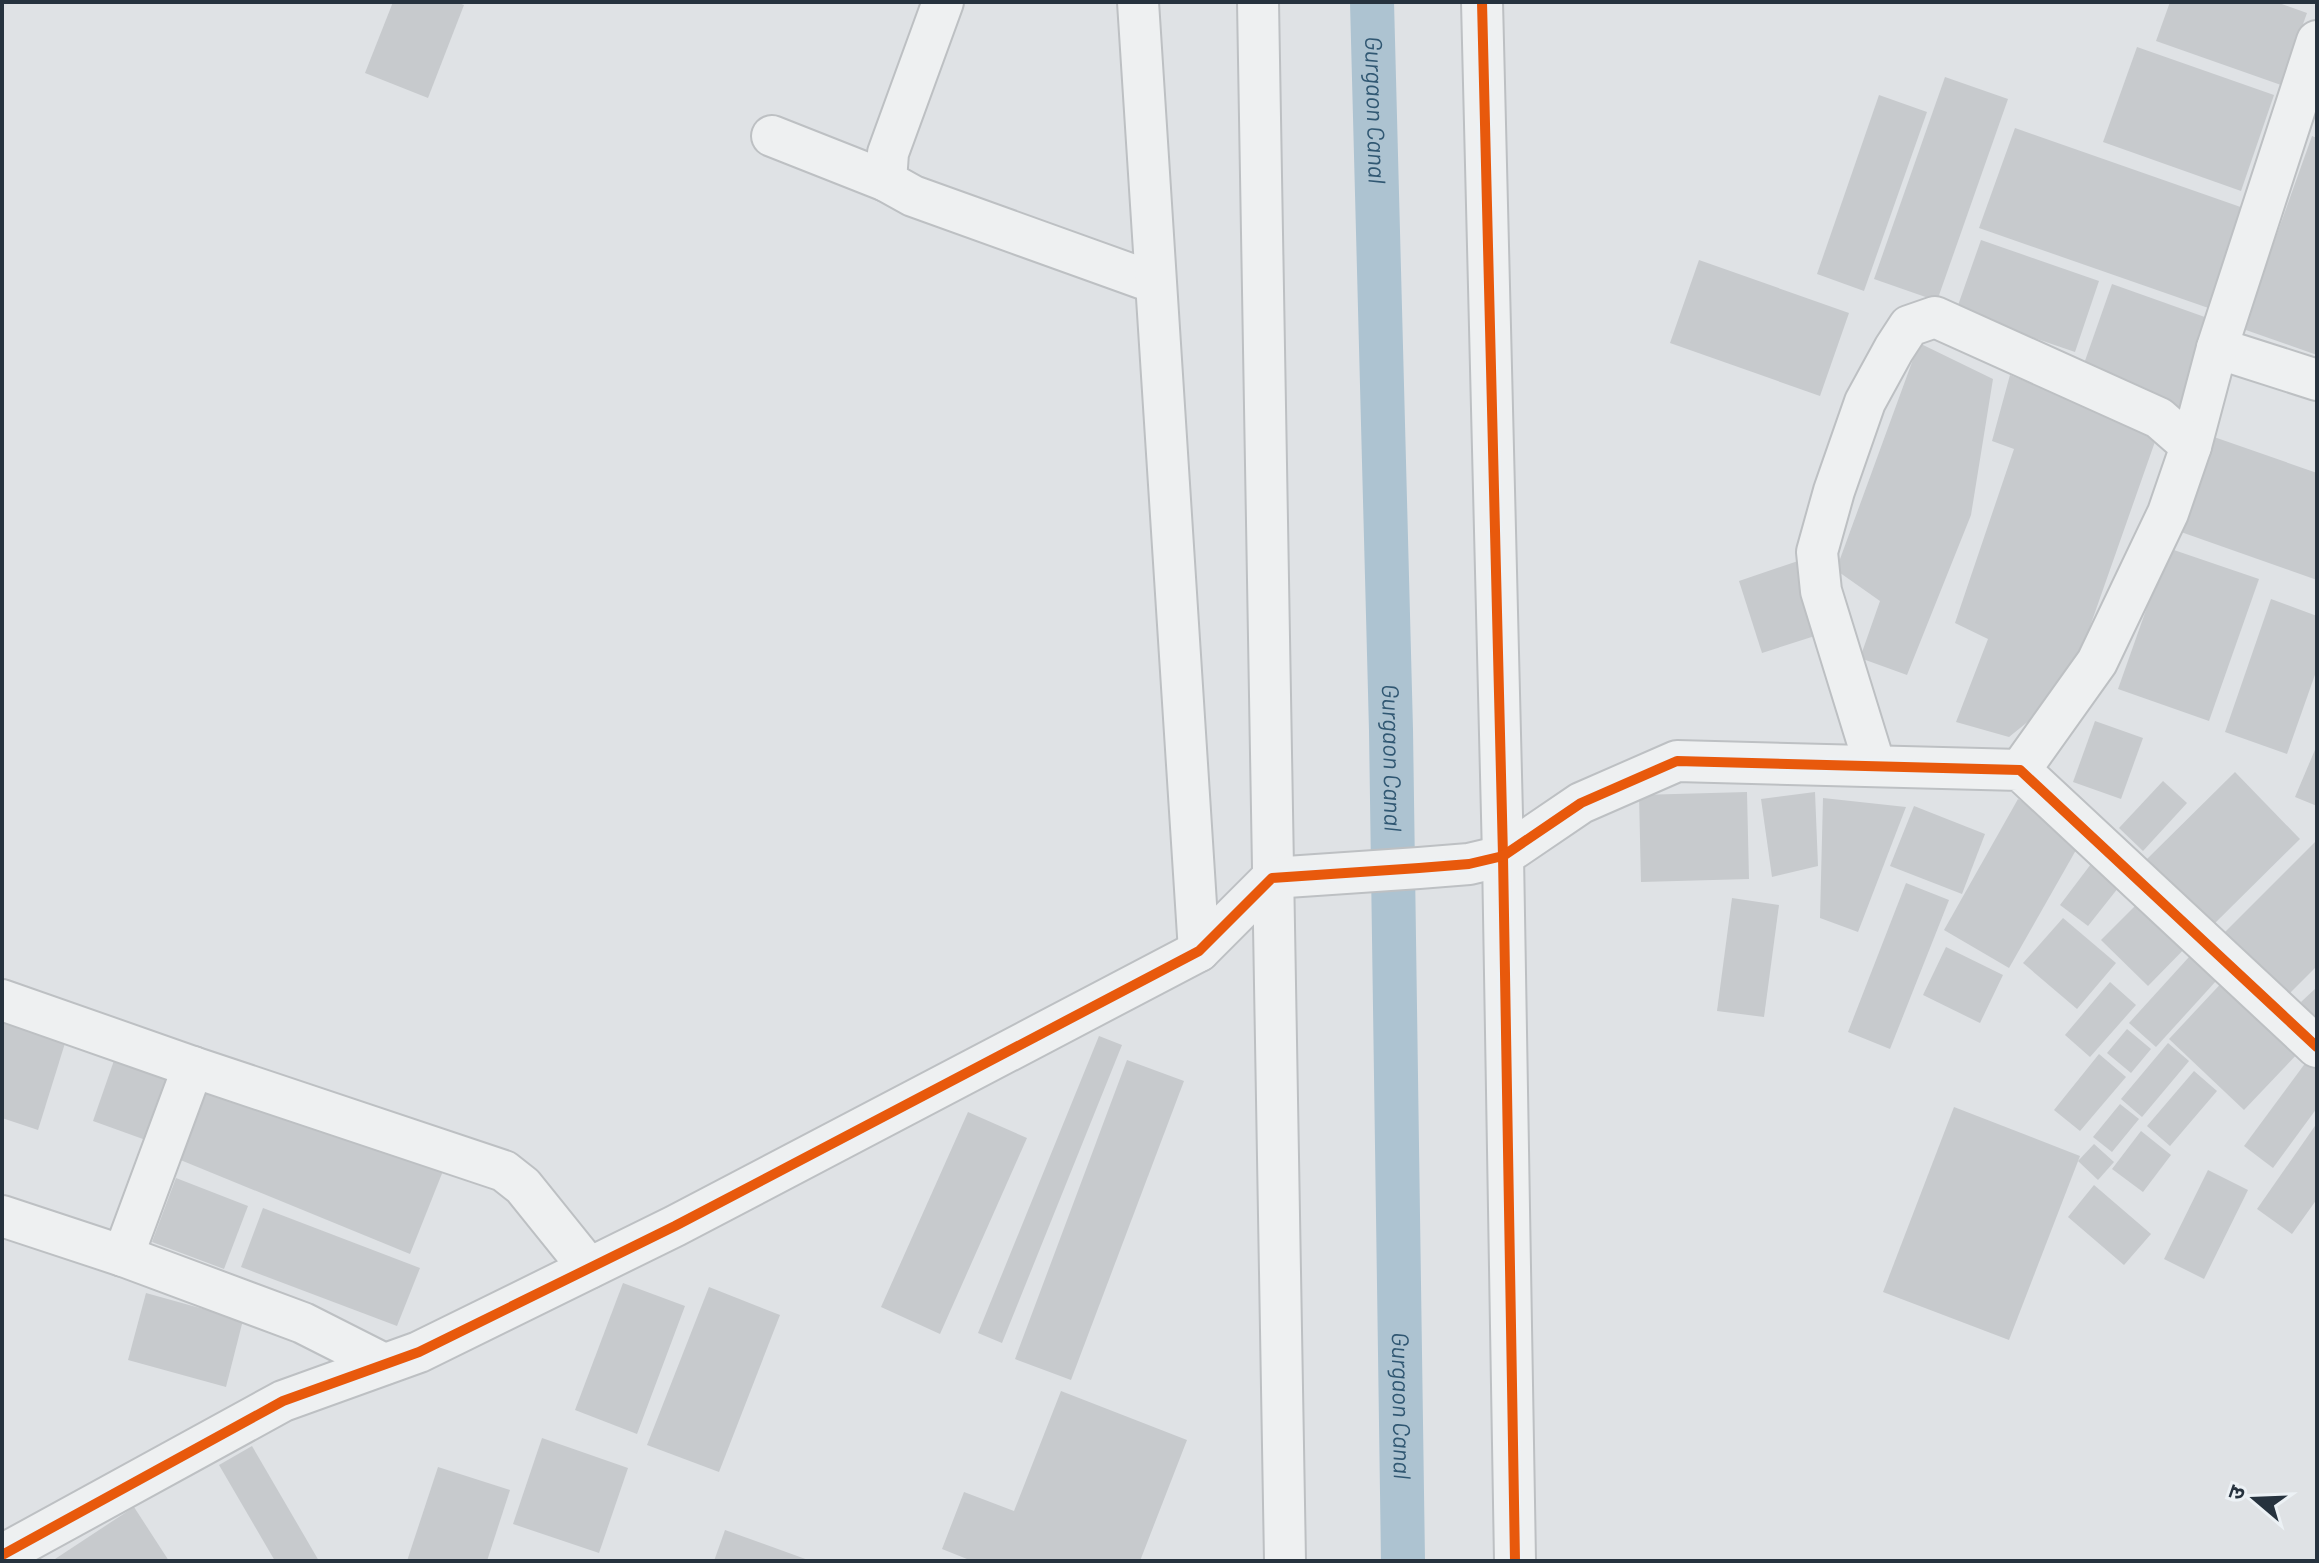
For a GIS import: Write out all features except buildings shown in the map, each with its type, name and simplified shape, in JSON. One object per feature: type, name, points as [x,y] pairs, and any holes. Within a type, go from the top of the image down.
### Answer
[{"type":"street","points":[[886,181],[888,153],[943,2]]},
{"type":"street","points":[[1138,2],[1199,951]]},
{"type":"street","points":[[1258,2],[1285,1561]]},
{"type":"street","points":[[1482,2],[1503,856],[1515,1561]]},
{"type":"street","points":[[2020,770],[2097,662],[2168,513],[2191,446],[2217,348],[2317,41]]},
{"type":"street","points":[[772,136],[886,181],[913,196],[1155,283]]},
{"type":"street","points":[[1875,766],[1821,591],[1817,552],[1834,491],[1865,402],[1909,326],[1935,317],[2159,418],[2191,446]]},
{"type":"street","points":[[2217,348],[2317,380]]},
{"type":"street","points":[[2,1555],[283,1401],[419,1352],[675,1226],[1199,951],[1272,878],[1469,864],[1503,856],[1581,803],[1677,761],[2020,770],[2317,1047]]},
{"type":"street","points":[[2,1000],[504,1171],[523,1186],[589,1268]]},
{"type":"street","points":[[123,1256],[193,1067]]},
{"type":"street","points":[[2,1216],[123,1256],[303,1323],[384,1364]]},
{"type":"waterway","name":"Gurgaon Canal","points":[[1372,2],[1391,730],[1403,1561]]},
{"type":"cycle path","points":[[1482,2],[1503,856],[1515,1561]]},
{"type":"cycle path","points":[[2,1555],[283,1401],[419,1352],[675,1226],[1199,951],[1272,878],[1469,864],[1503,856],[1581,803],[1677,761],[2020,770],[2317,1047]]}]
